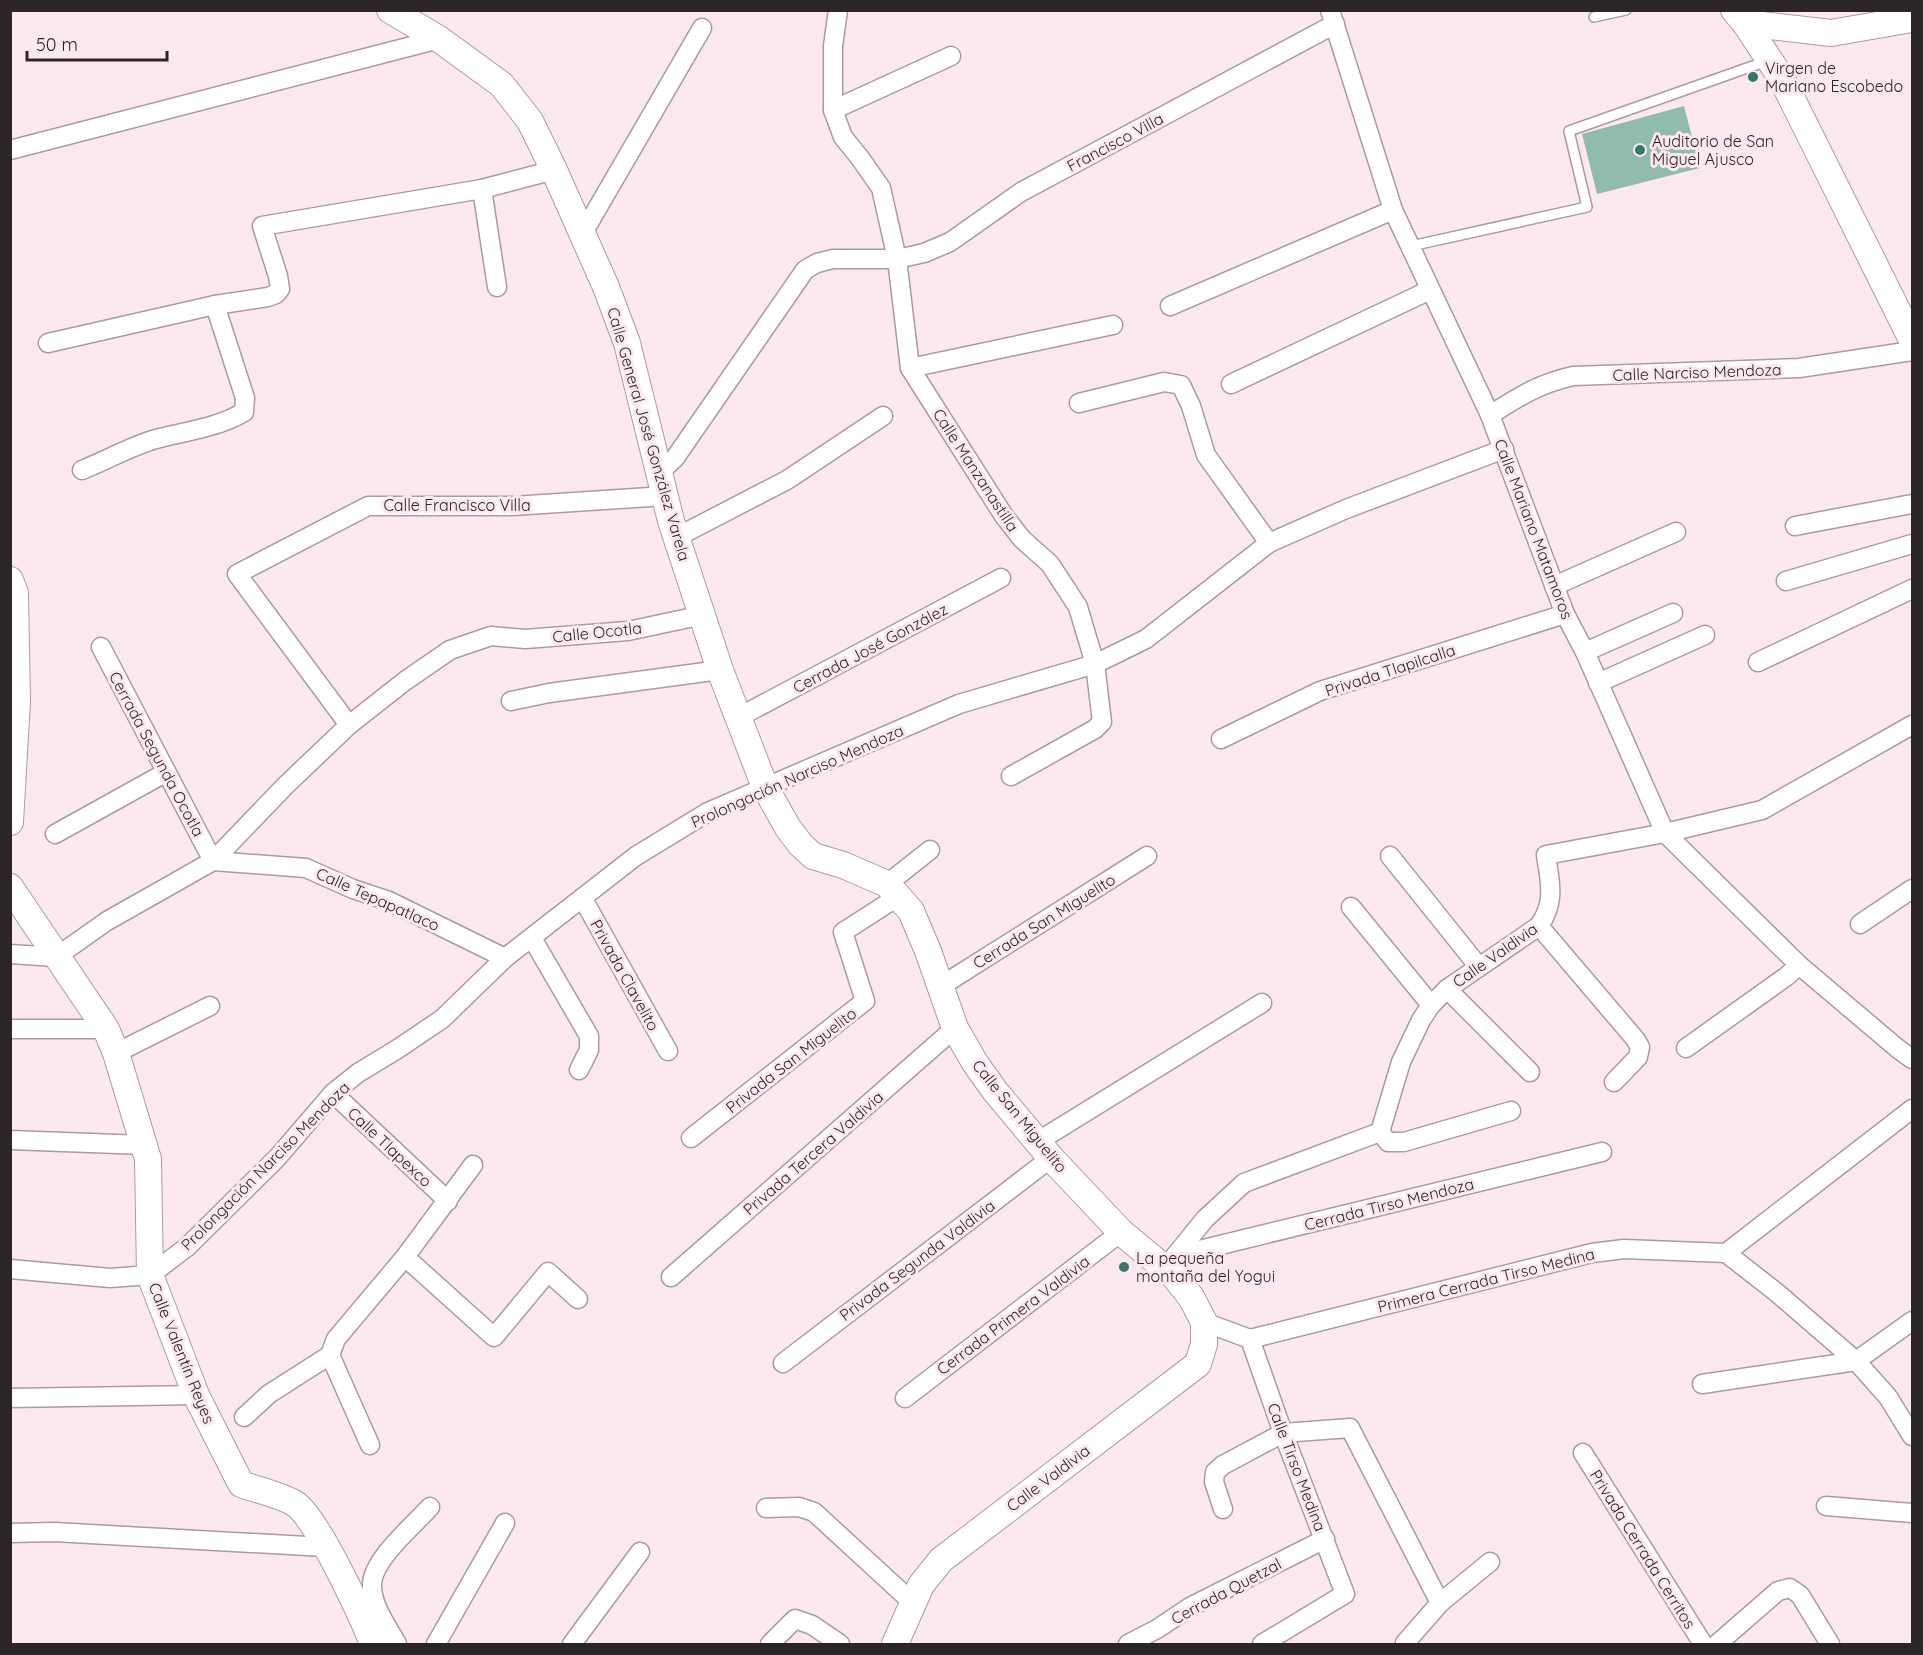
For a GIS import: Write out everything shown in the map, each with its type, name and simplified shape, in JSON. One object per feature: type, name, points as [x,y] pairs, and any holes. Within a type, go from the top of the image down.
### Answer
[{"type":"street","name":"Calle General José González Varela","points":[[390,10],[439,39],[502,85],[530,121],[554,170],[583,233],[627,343],[677,537],[720,670],[765,787]]},
{"type":"street","points":[[838,10],[833,46],[833,110],[951,56]]},
{"type":"street","name":"Calle Mariano Matamoros","points":[[1332,17],[1393,210],[1490,415],[1554,586],[1586,652],[1665,832],[1799,965],[1912,1059]]},
{"type":"street","name":"Francisco Villa","points":[[897,259],[924,253],[950,242],[1022,192],[1332,17]]},
{"type":"street","points":[[1740,17],[1831,33],[1912,19]]},
{"type":"street","points":[[1740,17],[1782,79],[1912,340]]},
{"type":"street","points":[[583,233],[702,28]]},
{"type":"street","points":[[10,150],[439,39]]},
{"type":"street","name":"Calle Manzanastilla","points":[[833,110],[843,137],[881,188],[897,259],[910,368],[1004,516],[1022,539],[1050,564],[1078,607],[1095,664],[1102,722],[1095,729],[1011,776]]},
{"type":"street","points":[[48,343],[215,305],[276,294],[280,289],[278,276],[262,226],[482,189],[554,170]]},
{"type":"street","points":[[482,189],[497,287]]},
{"type":"street","points":[[1170,306],[1393,210]]},
{"type":"street","points":[[662,484],[675,458],[805,270],[817,263],[833,259],[897,259]]},
{"type":"street","points":[[1231,384],[1430,290]]},
{"type":"street","points":[[82,470],[158,438],[234,419],[244,412],[246,398],[215,305]]},
{"type":"street","points":[[910,368],[1113,325]]},
{"type":"street","name":"Calle Narciso Mendoza","points":[[1490,415],[1527,391],[1548,382],[1573,376],[1799,368],[1912,351]]},
{"type":"street","points":[[1079,403],[1164,382],[1181,385],[1191,406],[1206,455],[1269,543]]},
{"type":"street","points":[[677,537],[787,480],[883,416]]},
{"type":"street","name":"Prolongación Narciso Mendoza","points":[[150,1275],[187,1247],[277,1158],[333,1093],[358,1073],[442,1019],[506,958],[645,851],[708,812],[959,704],[1095,664],[1146,639],[1269,543],[1346,509],[1504,449]]},
{"type":"street","name":"Calle Francisco Villa","points":[[349,725],[237,574],[368,506],[513,506],[662,484]]},
{"type":"street","points":[[1795,526],[1912,504]]},
{"type":"street","points":[[1554,586],[1676,532]]},
{"type":"street","points":[[1786,580],[1912,544]]},
{"type":"street","name":"Cerrada José González","points":[[739,717],[1001,578]]},
{"type":"street","points":[[10,580],[15,593],[17,701],[10,822]]},
{"type":"street","points":[[1758,662],[1912,589]]},
{"type":"street","points":[[1586,652],[1674,613]]},
{"type":"street","name":"Privada Tlapilcalla","points":[[1221,739],[1320,692],[1566,614]]},
{"type":"street","name":"Calle Ocotla","points":[[349,725],[405,681],[450,650],[491,636],[525,639],[628,632],[703,615]]},
{"type":"street","points":[[1598,683],[1705,635]]},
{"type":"street","name":"Cerrada Segunda Ocotla","points":[[101,647],[213,861]]},
{"type":"street","points":[[511,701],[549,693],[720,670]]},
{"type":"street","points":[[10,954],[56,957],[107,921],[213,861],[285,786],[349,725]]},
{"type":"street","name":"Calle Valdivia","points":[[1380,1132],[1401,1062],[1421,1020],[1431,1005],[1447,989],[1539,926],[1547,915],[1552,898],[1546,855],[1762,810],[1912,725]]},
{"type":"street","points":[[55,834],[165,773]]},
{"type":"street","points":[[765,787],[788,828],[813,856],[843,865],[893,890],[930,850]]},
{"type":"street","name":"Cerrada San Miguelito","points":[[941,986],[1146,856]]},
{"type":"street","points":[[1390,856],[1479,967]]},
{"type":"street","name":"Calle Tepapatlaco","points":[[213,861],[306,868],[353,889],[389,901],[506,958]]},
{"type":"street","name":"Calle Valentín Reyes","points":[[10,887],[106,1029],[116,1053],[148,1159],[150,1275],[196,1395],[241,1484],[295,1503],[311,1521],[343,1578],[373,1644]]},
{"type":"street","points":[[1860,924],[1912,889]]},
{"type":"street","name":"Calle San Miguelito","points":[[893,890],[911,911],[956,1028],[975,1063],[1044,1150],[1121,1232],[1175,1266],[1204,1322]]},
{"type":"street","name":"Privada San Miguelito","points":[[692,1138],[865,1001],[843,932],[893,890]]},
{"type":"street","name":"Privada Clavelito","points":[[583,899],[668,1051]]},
{"type":"street","points":[[1351,907],[1431,1005]]},
{"type":"street","points":[[1539,926],[1640,1047],[1638,1057],[1614,1082]]},
{"type":"street","points":[[532,938],[589,1036],[589,1050],[579,1070]]},
{"type":"street","points":[[1686,1047],[1787,976],[1799,965]]},
{"type":"street","points":[[1447,989],[1530,1072]]},
{"type":"street","name":"Privada Segunda Valdivia","points":[[783,1363],[1044,1150],[1262,1003]]},
{"type":"street","points":[[116,1053],[210,1006]]},
{"type":"street","name":"Privada Tercera Valdivia","points":[[671,1277],[956,1028]]},
{"type":"street","points":[[10,1029],[106,1029]]},
{"type":"street","name":"Calle Tlapexco","points":[[333,1093],[448,1201]]},
{"type":"street","points":[[1912,1109],[1726,1253],[1776,1292],[1856,1361],[1888,1397],[1912,1436]]},
{"type":"street","points":[[1175,1266],[1205,1219],[1244,1183],[1380,1132],[1388,1142],[1404,1142],[1511,1111]]},
{"type":"street","points":[[10,1140],[144,1145]]},
{"type":"street","name":"Cerrada Tirso Mendoza","points":[[1175,1266],[1602,1152]]},
{"type":"street","points":[[244,1417],[269,1394],[330,1356],[336,1339],[405,1257],[472,1165]]},
{"type":"street","name":"Cerrada Primera Valdivia","points":[[904,1398],[1121,1232]]},
{"type":"street","name":"Primera Cerrada Tirso Medina","points":[[1250,1339],[1592,1253],[1624,1249],[1726,1253]]},
{"type":"street","points":[[405,1257],[494,1337],[548,1272],[578,1299]]},
{"type":"street","points":[[10,1269],[110,1278],[150,1275]]},
{"type":"street","points":[[1702,1384],[1856,1361],[1912,1321]]},
{"type":"street","points":[[1204,1322],[1250,1339]]},
{"type":"street","name":"Calle Valdivia","points":[[895,1644],[921,1585],[941,1560],[1198,1364],[1204,1344],[1204,1322]]},
{"type":"street","name":"Calle Tirso Medina","points":[[1250,1339],[1283,1433],[1346,1594],[1262,1644]]},
{"type":"street","points":[[330,1356],[370,1445]]},
{"type":"street","points":[[10,1398],[196,1395]]},
{"type":"street","points":[[1223,1509],[1214,1482],[1215,1472],[1223,1465],[1283,1433],[1350,1428],[1440,1603]]},
{"type":"street","name":"Privada Cerrada Cerritos","points":[[1583,1453],[1703,1644]]},
{"type":"street","points":[[1826,1506],[1912,1513]]},
{"type":"street","points":[[397,1644],[375,1601],[372,1584],[381,1561],[430,1507]]},
{"type":"street","points":[[766,1508],[800,1507],[814,1512],[912,1602]]},
{"type":"street","points":[[436,1644],[505,1523]]},
{"type":"street","points":[[10,1533],[54,1532],[325,1547]]},
{"type":"street","name":"Cerrada Quetzal","points":[[1128,1644],[1157,1629],[1190,1607],[1325,1539]]},
{"type":"street","points":[[572,1644],[640,1552]]},
{"type":"street","points":[[1405,1643],[1440,1603],[1490,1562]]},
{"type":"street","points":[[1717,1644],[1778,1591],[1790,1588],[1800,1595],[1830,1644]]},
{"type":"street","points":[[770,1644],[795,1619],[812,1625],[840,1644]]},
{"type":"lane","points":[[1594,17],[1626,10]]},
{"type":"lane","points":[[1411,246],[1587,207],[1569,131],[1769,60]]},
{"type":"building","name":"Auditorio de San Miguel Ajusco","points":[[1684,106],[1700,168],[1597,194],[1582,134]]},
{"type":"place","name":"Virgen de Mariano Escobedo","points":[[1753,77]]},
{"type":"place","name":"Auditorio de San Miguel Ajusco","points":[[1640,150]]},
{"type":"place","name":"La pequeña montaña del Yogui","points":[[1124,1267]]}]
